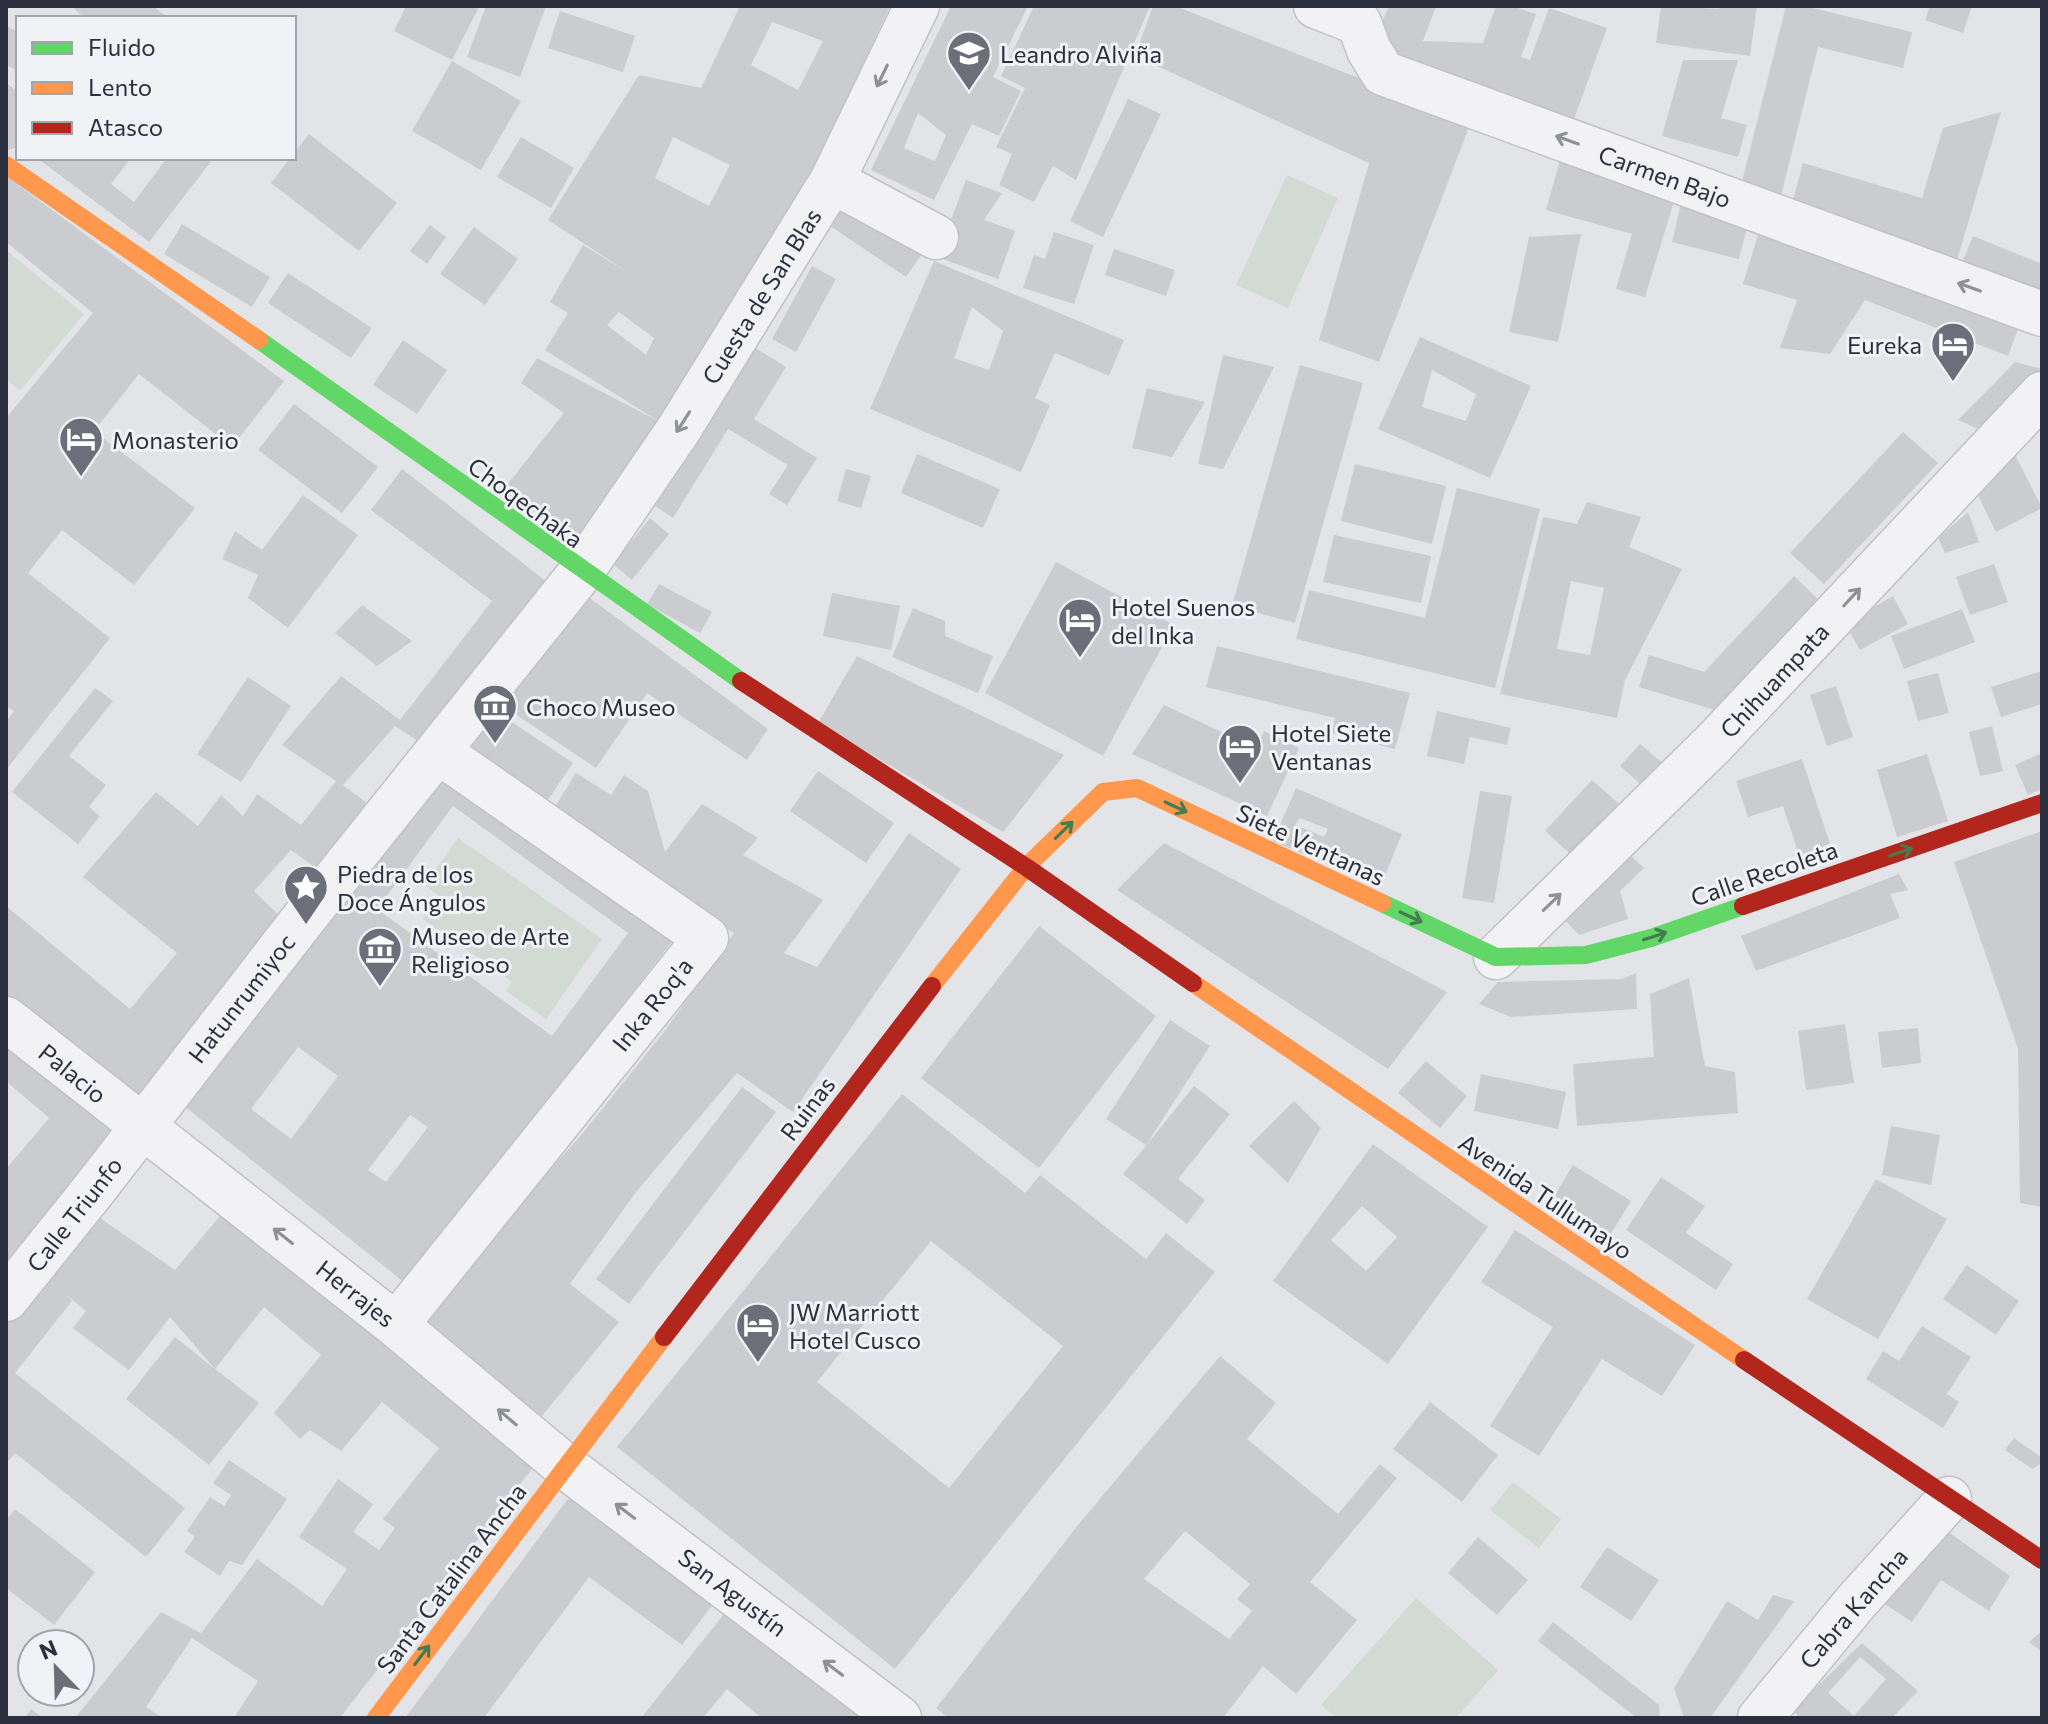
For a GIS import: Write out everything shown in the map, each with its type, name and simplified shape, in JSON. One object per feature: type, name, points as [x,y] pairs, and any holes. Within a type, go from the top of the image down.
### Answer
[{"type":"street","name":"Cuesta de San Blas","points":[[582,571],[679,429],[832,181],[917,6]]},
{"type":"street","name":"Carmen Bajo","points":[[1316,6],[1359,23],[1369,50],[1383,73],[2042,314]]},
{"type":"street","name":"Choqechaka","points":[[6,165],[261,341],[699,654],[1026,867]]},
{"type":"street","points":[[832,181],[936,237]]},
{"type":"street","name":"Chihuampata","points":[[1496,957],[1714,743],[2042,394]]},
{"type":"street","name":"Hatunrumiyoc","points":[[141,1127],[582,571]]},
{"type":"street","name":"Inka Roq'a","points":[[396,1325],[706,938],[439,752]]},
{"type":"street","name":"Siete Ventanas","points":[[1103,792],[1137,788],[1496,957]]},
{"type":"street","name":"Ruinas","points":[[566,1467],[882,1049],[1026,867],[1103,792]]},
{"type":"street","name":"Calle Recoleta","points":[[1496,957],[1586,955],[1651,938],[2042,803]]},
{"type":"street","name":"Avenida Tullumayo","points":[[1026,867],[1377,1111],[2042,1560]]},
{"type":"street","name":"Palacio","points":[[6,1019],[141,1127]]},
{"type":"street","name":"Calle Triunfo","points":[[6,1299],[141,1127]]},
{"type":"street","name":"Herrajes","points":[[141,1127],[396,1325],[566,1467]]},
{"type":"street","name":"Santa Catalina Ancha","points":[[376,1718],[566,1467]]},
{"type":"street","name":"San Agustín","points":[[566,1467],[899,1718]]},
{"type":"street","name":"Cabra Kancha","points":[[1763,1717],[1856,1602],[1949,1499]]},
{"type":"shaded area","points":[[1287,175],[1338,198],[1288,308],[1236,285]]},
{"type":"shaded area","points":[[6,250],[84,314],[20,391],[6,379]]},
{"type":"shaded area","points":[[458,838],[602,939],[546,1019],[506,991],[512,982],[423,919],[439,896],[425,885]]},
{"type":"shaded area","points":[[1513,1482],[1561,1519],[1539,1548],[1490,1510]]},
{"type":"shaded area","points":[[1416,1598],[1498,1670],[1456,1718],[1337,1718],[1321,1705]]},
{"type":"building","points":[[77,6],[153,6],[166,16],[83,16],[74,9]]},
{"type":"building","points":[[406,6],[473,6],[478,9],[452,60],[394,31]]},
{"type":"building","points":[[486,6],[546,6],[520,77],[467,57]]},
{"type":"building","points":[[740,6],[890,6],[825,146],[719,332],[640,466],[577,539],[502,491],[564,413],[521,383],[537,358],[660,422],[545,350],[568,313],[550,302],[583,245],[629,273],[548,220],[639,75],[701,88]],"holes":[[[772,22],[823,41],[798,90],[751,65]],[[673,137],[730,165],[709,206],[655,178]],[[619,312],[654,338],[646,355],[607,325]]]},
{"type":"building","points":[[951,6],[1028,6],[993,77],[1021,91],[999,136],[972,124],[934,200],[871,170]],"holes":[[[918,113],[946,135],[935,161],[904,148]]]},
{"type":"building","points":[[1034,6],[1150,6],[1076,180],[1053,166],[1034,202],[999,185],[1012,154],[996,147],[1025,88],[1001,76]]},
{"type":"building","points":[[1153,6],[1175,6],[1471,122],[1379,362],[1319,340],[1369,163],[1135,56]]},
{"type":"building","points":[[1389,6],[1436,6],[1423,41],[1483,43],[1496,6],[1511,6],[1536,14],[1521,57],[1530,60],[1549,8],[1607,28],[1570,130],[1372,46]]},
{"type":"building","points":[[1661,6],[1719,9],[1719,6],[1757,6],[1750,56],[1656,43]]},
{"type":"building","points":[[1786,6],[1804,6],[1912,32],[1903,68],[1818,47],[1779,204],[1739,194]]},
{"type":"building","points":[[1930,6],[1972,6],[1963,33],[1925,20]]},
{"type":"building","points":[[560,11],[635,36],[623,72],[548,48]]},
{"type":"building","points":[[6,25],[16,32],[16,71],[6,64]]},
{"type":"building","points":[[1683,60],[1738,60],[1721,118],[1747,125],[1738,157],[1662,136]]},
{"type":"building","points":[[452,61],[521,101],[481,170],[412,131]]},
{"type":"building","points":[[6,83],[16,90],[16,148],[6,151]]},
{"type":"building","points":[[1128,99],[1161,114],[1103,237],[1070,221]]},
{"type":"building","points":[[2001,112],[1957,260],[1790,211],[1803,163],[1922,198],[1943,128]]},
{"type":"building","points":[[309,134],[397,203],[359,251],[271,183],[288,160],[296,160],[296,150]]},
{"type":"building","points":[[521,137],[574,168],[551,208],[497,177]]},
{"type":"building","points":[[1561,157],[1677,191],[1645,297],[1616,289],[1632,234],[1546,210]]},
{"type":"building","points":[[40,160],[129,160],[111,184],[134,202],[166,160],[212,160],[149,242]]},
{"type":"building","name":"Monasterio","points":[[6,176],[284,381],[232,447],[139,374],[94,431],[195,508],[134,585],[62,530],[28,573],[110,638],[6,770],[6,722],[14,711],[6,706],[6,418],[93,313],[6,242]]},
{"type":"building","points":[[966,180],[1002,193],[984,220],[1015,231],[998,279],[937,257]]},
{"type":"building","points":[[851,196],[927,247],[906,277],[830,226]]},
{"type":"building","points":[[1681,203],[1749,220],[1739,259],[1672,242]]},
{"type":"building","points":[[182,224],[270,277],[252,307],[164,254]]},
{"type":"building","points":[[430,225],[446,237],[427,264],[410,251]]},
{"type":"building","points":[[474,227],[518,259],[485,305],[440,274]]},
{"type":"building","points":[[1054,232],[1094,245],[1074,304],[1023,288],[1034,255],[1045,259]]},
{"type":"building","points":[[1759,232],[2018,329],[2008,356],[1865,300],[1830,354],[1780,348],[1797,300],[1743,284]]},
{"type":"building","points":[[1581,234],[1558,342],[1509,332],[1529,237]]},
{"type":"building","points":[[1973,236],[2042,264],[2042,307],[1958,273]]},
{"type":"building","points":[[1114,249],[1175,270],[1166,296],[1105,275]]},
{"type":"building","points":[[934,261],[1124,340],[1109,376],[1055,353],[1035,398],[1050,405],[1021,472],[870,409]],"holes":[[[972,307],[1003,331],[989,370],[954,358]]]},
{"type":"building","points":[[812,266],[836,279],[796,352],[772,339]]},
{"type":"building","points":[[288,273],[372,328],[351,358],[268,303]]},
{"type":"building","points":[[1420,337],[1531,386],[1490,478],[1378,429]],"holes":[[[1432,370],[1476,394],[1466,421],[1422,407]]]},
{"type":"building","points":[[403,340],[447,370],[417,414],[373,385]]},
{"type":"building","points":[[754,347],[786,367],[754,419],[817,458],[787,505],[769,494],[788,465],[728,429],[673,518],[655,506]]},
{"type":"building","points":[[1223,355],[1274,367],[1223,469],[1198,464]]},
{"type":"building","points":[[2015,362],[2042,369],[2042,374],[1985,432],[1958,420]]},
{"type":"building","points":[[1300,365],[1363,383],[1295,623],[1232,606]]},
{"type":"building","points":[[1147,388],[1205,402],[1172,457],[1132,448]]},
{"type":"building","points":[[294,404],[378,467],[342,513],[258,450]]},
{"type":"building","points":[[1903,432],[1938,463],[1824,584],[1790,553]]},
{"type":"building","points":[[2012,449],[2042,508],[1996,532],[1975,489]]},
{"type":"building","points":[[917,454],[1000,489],[983,528],[901,493]]},
{"type":"building","points":[[1355,464],[1446,486],[1432,544],[1341,521]]},
{"type":"building","points":[[402,469],[556,589],[430,749],[395,726],[343,785],[379,812],[324,874],[291,850],[254,891],[285,921],[132,1108],[6,1003],[6,906],[130,1009],[177,953],[83,877],[156,792],[198,826],[221,795],[243,816],[257,794],[301,825],[336,781],[282,745],[341,676],[400,720],[492,601],[371,510]]},
{"type":"building","points":[[846,469],[871,476],[861,508],[837,501]]},
{"type":"building","points":[[1457,488],[1540,509],[1495,688],[1296,639],[1309,590],[1425,618]]},
{"type":"building","points":[[303,495],[358,535],[288,628],[248,598],[258,575],[222,559],[235,531],[262,550]]},
{"type":"building","points":[[1587,502],[1641,517],[1629,547],[1682,569],[1625,680],[1617,718],[1500,694],[1543,517],[1577,524]],"holes":[[[1571,581],[1604,588],[1590,655],[1557,649]]]},
{"type":"building","points":[[1968,512],[1979,542],[1945,553],[1938,538]]},
{"type":"building","points":[[650,518],[669,534],[632,580],[613,564]]},
{"type":"building","points":[[1334,535],[1431,556],[1421,603],[1323,582]]},
{"type":"building","name":"Hotel Suenos del Inka","points":[[1056,562],[1174,625],[1103,756],[985,693]]},
{"type":"building","points":[[1994,564],[2008,602],[1970,615],[1956,577]]},
{"type":"building","points":[[1794,576],[1829,610],[1731,715],[1639,687],[1649,655],[1704,672]]},
{"type":"building","points":[[659,584],[712,612],[700,633],[647,604]]},
{"type":"building","points":[[583,593],[768,729],[747,760],[647,693],[596,768],[497,702]]},
{"type":"building","points":[[832,593],[900,606],[891,650],[823,636]]},
{"type":"building","points":[[1893,596],[1908,624],[1860,650],[1845,624]]},
{"type":"building","points":[[362,605],[412,641],[377,666],[335,633]]},
{"type":"building","points":[[913,608],[945,621],[945,636],[993,656],[978,693],[892,657]]},
{"type":"building","points":[[1962,609],[1975,642],[1904,669],[1891,636]]},
{"type":"building","points":[[1217,646],[1410,693],[1395,749],[1332,733],[1335,718],[1206,687]]},
{"type":"building","points":[[857,656],[1064,755],[1003,832],[818,723]]},
{"type":"building","points":[[2042,671],[2042,704],[2001,717],[1991,687]]},
{"type":"building","points":[[1938,673],[1949,713],[1918,721],[1907,681]]},
{"type":"building","points":[[248,677],[291,706],[241,782],[197,754]]},
{"type":"building","points":[[1836,686],[1853,737],[1827,746],[1810,695]]},
{"type":"building","points":[[95,688],[113,701],[69,756],[106,785],[89,807],[100,816],[78,844],[12,792]]},
{"type":"building","name":"Hotel Siete Ventanas","points":[[1164,705],[1256,748],[1264,731],[1299,748],[1267,816],[1132,754]]},
{"type":"building","points":[[488,706],[573,763],[541,810],[457,752]]},
{"type":"building","points":[[1437,711],[1511,728],[1507,745],[1470,737],[1464,764],[1427,756]]},
{"type":"building","points":[[1992,726],[2003,771],[1980,776],[1969,732]]},
{"type":"building","points":[[1640,744],[1666,766],[1646,789],[1620,766]]},
{"type":"building","points":[[2042,753],[2042,789],[2028,795],[2015,765]]},
{"type":"building","points":[[1927,754],[1948,821],[1897,837],[1877,770]]},
{"type":"building","points":[[1802,759],[1830,844],[1799,855],[1783,806],[1748,817],[1736,781]]},
{"type":"building","name":"Museo de Arte Religioso","points":[[446,770],[674,939],[405,1283],[184,1106]],"holes":[[[453,806],[628,933],[552,1036],[377,909]],[[298,1047],[338,1076],[291,1139],[251,1109]],[[410,1115],[428,1127],[386,1182],[368,1170]]]},
{"type":"building","points":[[818,771],[894,823],[866,863],[790,811]]},
{"type":"building","points":[[576,773],[611,795],[624,775],[648,791],[665,852],[702,804],[758,838],[743,855],[823,900],[784,953],[817,967],[909,833],[961,869],[793,1112],[737,1073],[636,1192],[570,1284],[619,1322],[542,1416],[420,1319],[497,1227],[578,1139],[664,1032],[734,933],[548,818]]},
{"type":"building","points":[[1592,780],[1625,809],[1578,861],[1545,831]]},
{"type":"building","points":[[1296,788],[1402,834],[1380,887],[1273,841]],"holes":[[[1300,818],[1328,829],[1324,837],[1295,825]]]},
{"type":"building","points":[[1480,791],[1512,796],[1494,903],[1462,898]]},
{"type":"building","points":[[2042,831],[2042,1207],[2020,1203],[2018,1049],[1954,862]]},
{"type":"building","points":[[1164,843],[1447,992],[1388,1069],[1117,890]]},
{"type":"building","points":[[1629,854],[1644,868],[1620,891],[1628,919],[1579,935],[1564,919]]},
{"type":"building","points":[[1899,874],[1908,890],[1890,894],[1900,918],[1756,971],[1741,936]]},
{"type":"building","points":[[1039,926],[1156,1016],[1039,1168],[921,1078]]},
{"type":"building","points":[[1636,973],[1637,1009],[1511,1017],[1479,1004],[1498,982],[1622,979]]},
{"type":"building","points":[[1689,978],[1705,1066],[1735,1072],[1738,1113],[1577,1126],[1573,1064],[1654,1057],[1650,994]]},
{"type":"building","points":[[1170,1020],[1210,1046],[1146,1145],[1106,1119]]},
{"type":"building","points":[[1845,1024],[1854,1083],[1806,1090],[1798,1031]]},
{"type":"building","points":[[1918,1028],[1921,1063],[1882,1068],[1878,1032]]},
{"type":"building","points":[[6,1038],[119,1132],[6,1271],[6,1169],[49,1118],[6,1081]]},
{"type":"building","points":[[1426,1061],[1467,1096],[1440,1128],[1398,1093]]},
{"type":"building","points":[[1481,1074],[1566,1092],[1558,1129],[1474,1111]]},
{"type":"building","points":[[1194,1086],[1230,1114],[1178,1179],[1205,1200],[1187,1224],[1123,1174]]},
{"type":"building","points":[[742,1087],[776,1112],[629,1304],[596,1279]]},
{"type":"building","name":"JW Marriott Hotel Cusco","points":[[902,1094],[1025,1193],[1040,1175],[1146,1259],[1166,1233],[1215,1272],[895,1669],[617,1447]],"holes":[[[931,1241],[1063,1346],[949,1488],[817,1382]]]},
{"type":"building","points":[[1294,1101],[1321,1128],[1288,1183],[1249,1146]]},
{"type":"building","points":[[1891,1126],[1940,1135],[1931,1185],[1882,1175]]},
{"type":"building","points":[[1373,1144],[1488,1227],[1388,1364],[1273,1281]],"holes":[[[1362,1206],[1397,1237],[1366,1271],[1331,1240]]]},
{"type":"building","points":[[1573,1165],[1631,1201],[1609,1237],[1551,1201]]},
{"type":"building","points":[[1661,1177],[1705,1206],[1686,1233],[1733,1264],[1716,1290],[1626,1230]]},
{"type":"building","points":[[1876,1179],[1947,1219],[1878,1339],[1807,1299]]},
{"type":"building","points":[[229,1205],[542,1456],[340,1718],[234,1718],[258,1681],[192,1638],[146,1707],[163,1718],[75,1718],[83,1708],[96,1708],[96,1692],[161,1612],[201,1633],[257,1559],[322,1606],[347,1569],[299,1537],[338,1479],[373,1504],[353,1532],[379,1550],[395,1528],[383,1519],[439,1448],[382,1402],[341,1451],[310,1430],[300,1439],[274,1413],[321,1355],[264,1307],[215,1369],[170,1317],[129,1370],[73,1328],[86,1311],[65,1294],[72,1301],[15,1373],[185,1508],[146,1557],[15,1453],[6,1464],[6,1318],[97,1216],[175,1270]]},
{"type":"building","points":[[1515,1230],[1695,1345],[1662,1396],[1602,1359],[1539,1456],[1490,1426],[1553,1327],[1481,1282]]},
{"type":"building","points":[[1967,1265],[2019,1301],[1996,1335],[1943,1299]]},
{"type":"building","points":[[1922,1326],[1971,1357],[1947,1394],[1959,1402],[1943,1428],[1866,1379],[1883,1351],[1899,1361]]},
{"type":"building","points":[[175,1337],[259,1403],[209,1465],[126,1399]]},
{"type":"building","points":[[1220,1356],[1276,1403],[1247,1439],[1338,1514],[1380,1464],[1397,1478],[1310,1582],[1357,1620],[1296,1694],[1263,1666],[1223,1718],[948,1718],[936,1708],[1078,1525]],"holes":[[[1185,1531],[1250,1584],[1237,1599],[1252,1611],[1229,1639],[1144,1579]]]},
{"type":"building","points":[[1430,1402],[1498,1455],[1462,1502],[1393,1449]]},
{"type":"building","points":[[2014,1438],[2042,1458],[2042,1463],[2032,1469],[2005,1450]]},
{"type":"building","points":[[229,1460],[287,1499],[242,1565],[229,1561],[220,1576],[184,1552],[195,1537],[187,1531],[210,1497],[224,1506],[231,1495],[213,1483]]},
{"type":"building","points":[[585,1495],[720,1595],[682,1645],[589,1577],[484,1718],[405,1718],[567,1500]]},
{"type":"building","points":[[15,1509],[95,1572],[54,1625],[6,1588],[6,1520]]},
{"type":"building","points":[[1943,1528],[2010,1576],[1989,1611],[1941,1580],[1912,1622],[1874,1597]]},
{"type":"building","points":[[1478,1537],[1528,1580],[1497,1615],[1448,1573]]},
{"type":"building","points":[[1607,1547],[1659,1580],[1631,1621],[1580,1587]]},
{"type":"building","points":[[1773,1595],[1794,1601],[1710,1718],[1684,1718],[1674,1688],[1727,1601],[1758,1620]]},
{"type":"building","points":[[728,1609],[866,1718],[757,1718],[759,1716],[727,1689],[703,1718],[641,1718]]},
{"type":"building","points":[[1553,1622],[1659,1705],[1660,1718],[1637,1718],[1538,1641]]},
{"type":"building","points":[[2042,1631],[2042,1652],[2029,1642]]},
{"type":"building","points":[[1862,1643],[1918,1691],[1892,1718],[1800,1718],[1793,1710]],"holes":[[[1860,1657],[1886,1679],[1854,1716],[1828,1693]]]},
{"type":"building","points":[[31,1709],[44,1718],[25,1718]]},
{"type":"traffic: fast","points":[[259,340],[741,681]]},
{"type":"traffic: fast","points":[[1382,903],[1496,957],[1586,955],[1651,938],[1743,906]]},
{"type":"traffic: slow","points":[[6,165],[259,340]]},
{"type":"traffic: slow","points":[[932,986],[1026,867],[1103,792],[1137,788],[1382,903]]},
{"type":"traffic: slow","points":[[1193,983],[1744,1360]]},
{"type":"traffic: slow","points":[[376,1718],[664,1337]]},
{"type":"traffic: jam","points":[[741,681],[1026,867],[1193,983]]},
{"type":"traffic: jam","points":[[1743,906],[2042,803]]},
{"type":"traffic: jam","points":[[664,1337],[932,986]]},
{"type":"traffic: jam","points":[[1744,1360],[2042,1560]]},
{"type":"place","name":"Leandro Alviña","points":[[969,92]]},
{"type":"place","name":"Eureka","points":[[1953,383]]},
{"type":"place","name":"Monasterio","points":[[81,478]]},
{"type":"place","name":"Hotel Suenos del Inka","points":[[1080,659]]},
{"type":"place","name":"Choco Museo","points":[[495,745]]},
{"type":"place","name":"Hotel Siete Ventanas","points":[[1240,785]]},
{"type":"place","name":"Piedra de los Doce Ángulos","points":[[306,926]]},
{"type":"place","name":"Museo de Arte Religioso","points":[[380,988]]},
{"type":"place","name":"JW Marriott Hotel Cusco","points":[[758,1364]]}]
